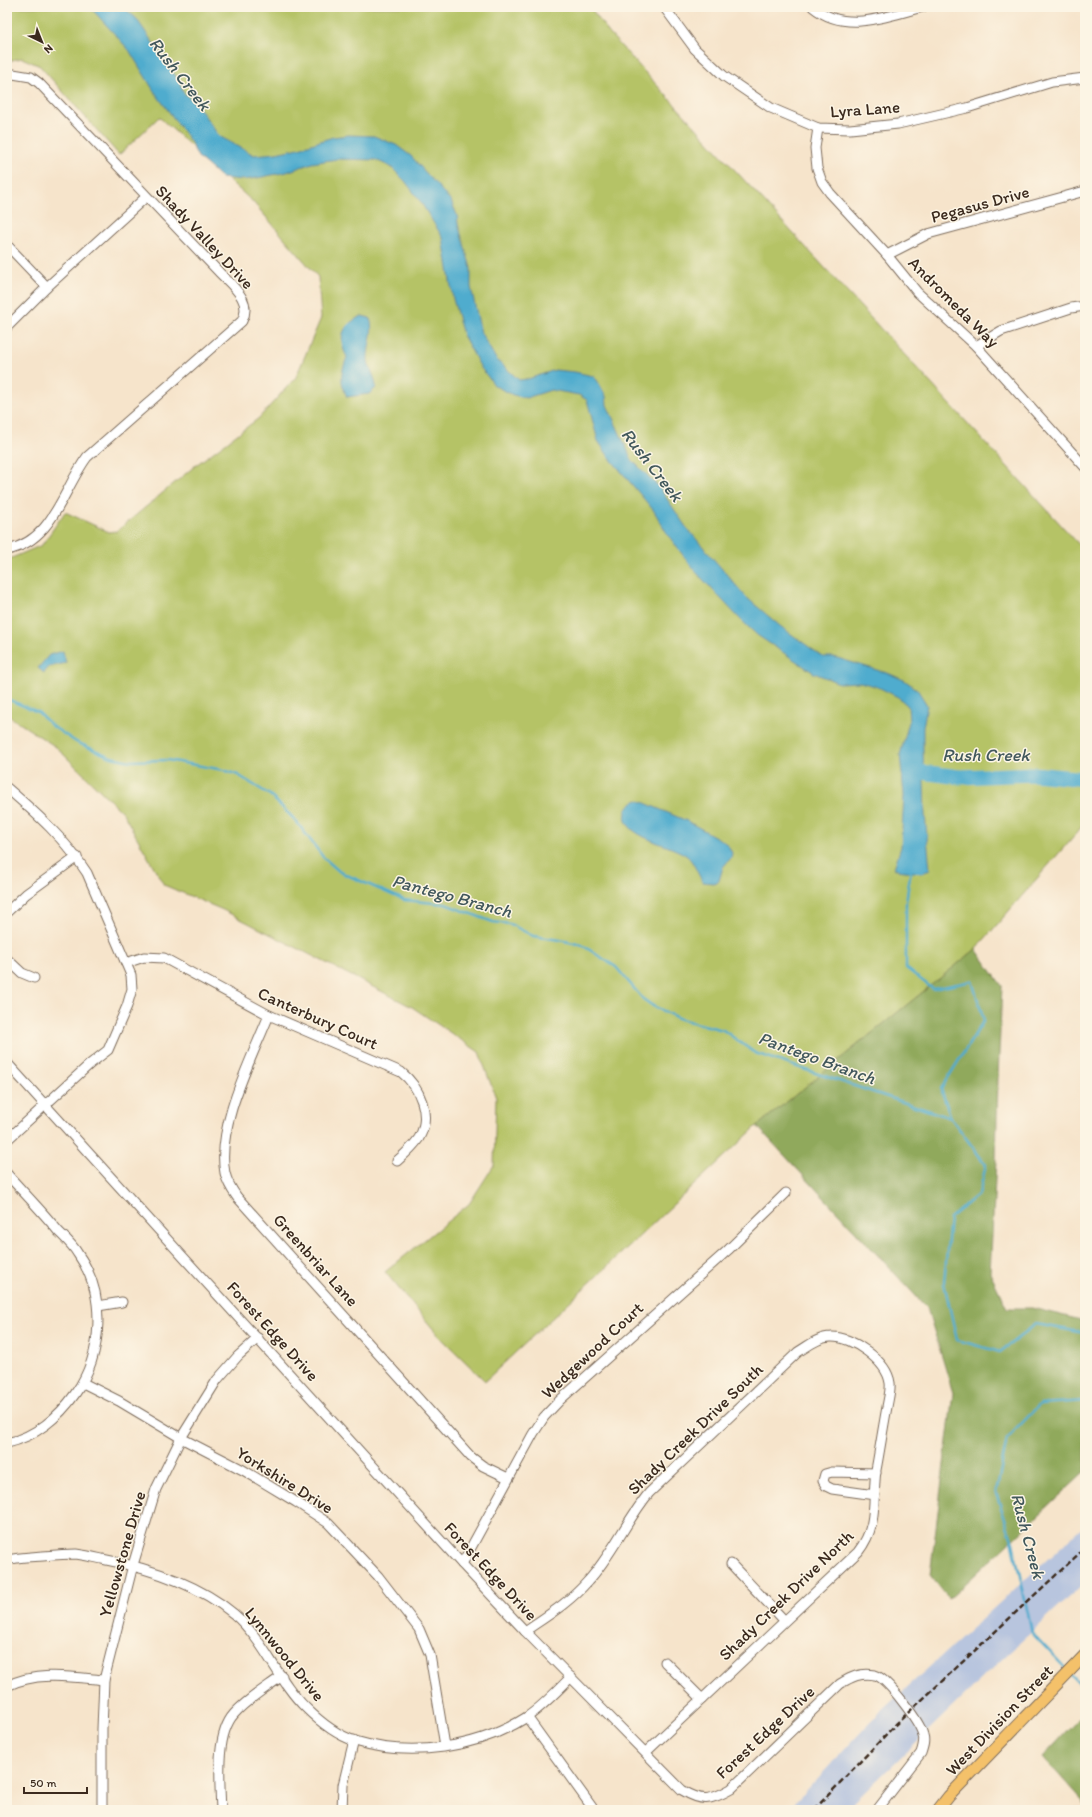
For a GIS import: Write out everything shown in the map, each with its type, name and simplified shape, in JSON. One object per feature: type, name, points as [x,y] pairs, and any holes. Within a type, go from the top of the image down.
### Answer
[{"type":"main road","name":"West Division Street","points":[[938,1810],[949,1796],[1085,1656]]},
{"type":"street","name":"Lyra Lane","points":[[664,7],[695,49],[724,76],[771,108],[818,128],[850,129],[898,124],[967,108],[1052,82],[1085,78]]},
{"type":"street","points":[[813,7],[834,19],[861,22],[923,7]]},
{"type":"street","name":"Shady Valley Drive","points":[[7,73],[31,77],[39,83],[243,299],[246,309],[246,314],[242,322],[87,457],[79,468],[49,523],[37,536],[20,547],[7,550]]},
{"type":"street","name":"Andromeda Way","points":[[818,128],[815,148],[816,168],[822,182],[830,193],[887,255],[917,292],[976,346],[1085,467]]},
{"type":"street","name":"Pegasus Drive","points":[[887,255],[928,234],[1085,191]]},
{"type":"street","points":[[7,327],[47,287],[146,197]]},
{"type":"street","points":[[7,245],[47,287]]},
{"type":"street","points":[[976,346],[1001,331],[1071,308],[1085,306]]},
{"type":"street","points":[[7,788],[44,821],[77,857],[87,873],[131,975],[132,989],[114,1040],[108,1050],[45,1104],[7,1140]]},
{"type":"street","points":[[7,912],[40,882],[77,857]]},
{"type":"street","name":"Canterbury Court","points":[[126,963],[144,957],[164,958],[269,1015],[401,1072],[406,1076],[423,1102],[425,1111],[424,1125],[419,1138],[397,1161]]},
{"type":"street","points":[[7,959],[22,973],[34,978]]},
{"type":"street","name":"Greenbriar Lane","points":[[269,1015],[228,1122],[224,1146],[225,1172],[229,1184],[237,1198],[471,1457],[483,1466],[508,1478]]},
{"type":"street","name":"Forest Edge Drive","points":[[7,1063],[462,1564],[682,1790],[694,1797],[707,1799],[719,1796],[730,1789],[840,1684],[853,1676],[864,1674],[876,1675],[890,1687],[918,1723],[923,1734],[924,1744],[922,1753],[877,1810]]},
{"type":"street","points":[[7,1174],[79,1254],[93,1286],[98,1306],[95,1351],[83,1383],[56,1416],[33,1433],[7,1443]]},
{"type":"street","name":"Wedgewood Court","points":[[462,1564],[508,1478],[544,1417],[560,1400],[728,1250],[786,1193]]},
{"type":"street","points":[[98,1306],[122,1302]]},
{"type":"street","name":"Shady Creek Drive North","points":[[646,1752],[784,1620],[858,1552],[865,1542],[874,1517],[876,1472],[890,1384],[880,1364],[864,1348],[855,1343],[836,1337]]},
{"type":"street","name":"Shady Creek Drive South","points":[[526,1631],[570,1600],[588,1581],[597,1570],[636,1508],[649,1493],[700,1443],[798,1352],[818,1340],[836,1337]]},
{"type":"street","name":"Yellowstone Drive","points":[[102,1810],[102,1729],[104,1680],[133,1565],[156,1489],[181,1438],[217,1380],[238,1356],[258,1338]]},
{"type":"street","name":"Yorkshire Drive","points":[[83,1383],[119,1401],[181,1438],[243,1470],[328,1523],[378,1576],[419,1629],[430,1655],[445,1746]]},
{"type":"street","points":[[875,1495],[832,1488],[826,1486],[823,1481],[825,1474],[832,1472],[876,1472]]},
{"type":"street","name":"Lynnwood Drive","points":[[7,1560],[76,1554],[133,1565],[165,1576],[201,1592],[234,1614],[255,1636],[306,1708],[326,1725],[354,1740],[402,1748],[422,1749],[445,1746],[485,1737],[527,1717],[571,1677]]},
{"type":"street","points":[[731,1564],[784,1620]]},
{"type":"street","points":[[665,1662],[702,1699]]},
{"type":"street","points":[[7,1686],[16,1681],[56,1675],[104,1680]]},
{"type":"street","points":[[221,1810],[221,1741],[232,1715],[253,1697],[282,1676]]},
{"type":"street","points":[[527,1717],[594,1810]]},
{"type":"street","points":[[342,1810],[343,1785],[354,1740]]},
{"type":"shaded area","points":[[1085,1525],[1085,1582],[998,1663],[846,1810],[788,1810],[879,1713]]},
{"type":"green space","points":[[7,7],[590,7],[609,33],[1085,551],[1085,823],[976,949],[757,1126],[485,1381],[440,1337],[385,1272],[469,1204],[494,1165],[496,1098],[479,1052],[412,1007],[223,910],[164,885],[123,813],[56,747],[7,715],[7,560],[42,545],[65,512],[109,532],[117,531],[196,465],[259,418],[296,377],[321,318],[318,277],[253,202],[159,117],[119,155],[40,66],[22,58],[7,61]]},
{"type":"green space","points":[[976,949],[1002,986],[996,1161],[990,1273],[1007,1308],[1032,1308],[1085,1321],[1085,1472],[949,1599],[930,1575],[953,1393],[927,1308],[757,1126]]},
{"type":"green space","points":[[1085,1712],[1085,1804],[1043,1757]]},
{"type":"water","points":[[90,7],[123,7],[136,18],[179,81],[183,92],[198,106],[219,136],[254,155],[276,153],[299,148],[333,137],[349,135],[374,136],[396,145],[411,156],[451,201],[457,215],[458,224],[471,268],[471,287],[481,333],[496,359],[519,380],[528,379],[555,370],[593,376],[606,396],[607,405],[632,460],[659,487],[686,527],[746,597],[780,626],[823,657],[834,657],[890,674],[904,680],[917,689],[927,705],[923,728],[923,749],[925,814],[930,870],[922,873],[897,870],[894,868],[901,847],[904,795],[900,755],[909,722],[908,706],[898,697],[878,687],[860,682],[839,683],[814,673],[757,635],[740,619],[694,570],[668,535],[654,511],[609,457],[598,441],[587,400],[579,395],[551,390],[526,398],[513,395],[495,386],[481,368],[463,335],[453,299],[443,238],[420,201],[405,181],[391,167],[376,160],[337,159],[312,163],[287,172],[257,178],[243,180],[222,178],[198,157],[190,141],[154,91],[129,50]]},
{"type":"water","points":[[362,316],[370,318],[372,329],[368,361],[376,388],[369,394],[347,397],[342,381],[342,372],[347,357],[342,344],[342,338],[343,333],[350,323]]},
{"type":"water","points":[[63,651],[66,663],[49,667],[44,673],[38,668],[49,655]]},
{"type":"water","points":[[638,800],[687,821],[723,841],[729,847],[732,853],[731,858],[723,867],[719,881],[713,883],[703,882],[687,856],[648,839],[630,828],[626,821],[627,808],[630,804]]},
{"type":"waterway","name":"Pantego Branch","points":[[7,699],[38,712],[52,726],[76,742],[111,757],[130,761],[167,760],[224,770],[238,775],[270,795],[296,821],[323,857],[340,872],[404,900],[445,904],[493,922],[510,924],[533,936],[582,945],[616,967],[643,999],[653,1006],[680,1019],[723,1030],[755,1053],[951,1118]]},
{"type":"waterway","name":"Rush Creek","points":[[913,762],[914,771],[959,777],[1034,774],[1085,779]]},
{"type":"waterway","name":"Rush Creek","points":[[911,869],[906,902],[906,968],[933,989],[972,981],[984,1020],[941,1089],[951,1118],[986,1165],[979,1194],[950,1218],[944,1283],[957,1340],[1000,1352],[1036,1324],[1085,1333]]},
{"type":"waterway","name":"Rush Creek","points":[[1067,1670],[1032,1633],[1013,1543],[996,1493],[1007,1439],[1040,1404],[1085,1401]]},
{"type":"waterway","name":"Rush Creek","points":[[1070,1674],[1085,1690]]},
{"type":"railway","points":[[814,1810],[896,1724],[1085,1548]]}]
